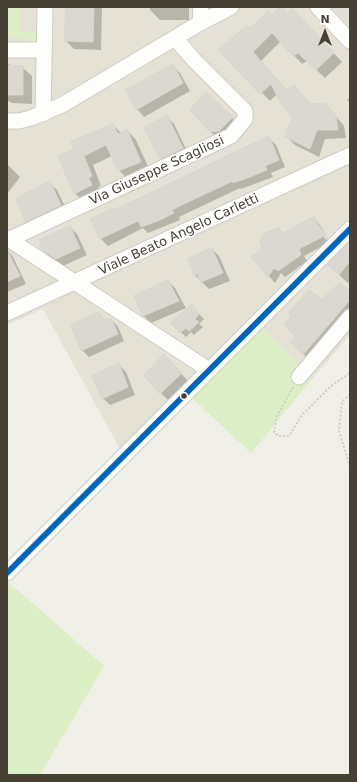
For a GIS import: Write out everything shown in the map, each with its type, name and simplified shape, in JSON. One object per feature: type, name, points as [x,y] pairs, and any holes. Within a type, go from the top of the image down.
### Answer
[{"type":"street","points":[[43,114],[45,7]]},
{"type":"street","points":[[200,7],[200,23]]},
{"type":"street","points":[[7,121],[19,121],[43,114],[62,105],[200,23],[231,7]]},
{"type":"street","points":[[318,7],[350,41]]},
{"type":"street","name":"Via Giuseppe Scagliosi","points":[[8,238],[231,136],[245,119],[245,110],[194,60],[175,38]]},
{"type":"street","points":[[7,50],[44,50]]},
{"type":"street","name":"Viale Beato Angelo Carletti","points":[[7,313],[350,155]]},
{"type":"street","points":[[7,573],[350,229]]},
{"type":"street","points":[[8,238],[74,283],[209,370]]},
{"type":"street","points":[[299,377],[350,317]]},
{"type":"path","points":[[299,377],[277,416],[274,432],[278,436],[289,436],[302,415],[331,386],[350,373]]},
{"type":"path","points":[[350,394],[342,402],[339,431],[350,467]]},
{"type":"shaded area","points":[[7,7],[350,7],[350,335],[312,379],[261,326],[126,460],[43,309],[7,325]]},
{"type":"shaded area","points":[[333,7],[350,7],[350,24]]},
{"type":"green space","points":[[7,7],[19,7],[19,32],[39,32],[39,45],[26,44],[26,37],[7,36]]},
{"type":"green space","points":[[261,326],[312,379],[251,453],[191,397]]},
{"type":"green space","points":[[7,581],[104,666],[40,775],[7,775]]},
{"type":"building","points":[[66,7],[94,7],[93,42],[65,41]]},
{"type":"building","points":[[280,7],[282,7],[287,13],[292,8],[334,53],[316,70],[298,53],[293,56],[272,33],[253,52],[286,90],[294,85],[310,104],[326,103],[336,116],[338,130],[317,130],[310,149],[285,137],[288,126],[293,119],[281,104],[271,84],[260,94],[218,50],[247,25],[250,28],[269,11],[272,15]]},
{"type":"building","points":[[173,64],[183,83],[136,110],[126,90]]},
{"type":"building","points":[[7,65],[23,66],[23,95],[7,95]]},
{"type":"building","points":[[206,92],[233,117],[219,131],[210,132],[190,110]]},
{"type":"building","points":[[167,115],[183,148],[160,159],[144,128]]},
{"type":"building","points":[[113,124],[118,134],[127,129],[141,162],[118,171],[106,145],[84,156],[92,176],[89,178],[92,185],[74,194],[58,156],[74,149],[71,142]]},
{"type":"building","points":[[269,136],[279,160],[265,166],[267,170],[233,183],[233,181],[172,210],[174,213],[158,221],[141,227],[138,221],[100,239],[90,219],[113,208],[114,210]]},
{"type":"building","points":[[50,181],[61,205],[26,222],[16,199]]},
{"type":"building","points":[[314,217],[324,236],[299,249],[301,255],[278,271],[274,268],[268,277],[251,257],[262,249],[260,241],[264,233],[279,228],[282,233]]},
{"type":"building","points":[[70,226],[80,248],[56,259],[40,248],[40,240]]},
{"type":"building","points":[[350,242],[350,261],[339,275],[327,264]]},
{"type":"building","points":[[212,248],[223,273],[201,282],[197,274],[194,275],[188,259]]},
{"type":"building","points":[[7,250],[20,276],[7,282]]},
{"type":"building","points":[[168,280],[179,301],[143,316],[134,296]]},
{"type":"building","points":[[340,283],[350,292],[350,300],[303,355],[290,342],[296,337],[284,325],[291,316],[289,312],[309,290],[322,299]]},
{"type":"building","points":[[192,304],[199,314],[195,319],[199,322],[189,331],[186,328],[180,333],[171,323]]},
{"type":"building","points":[[99,312],[104,320],[111,318],[118,334],[81,351],[71,325]]},
{"type":"building","points":[[164,354],[182,373],[160,394],[144,376]]},
{"type":"building","points":[[119,363],[128,387],[102,399],[92,376]]},
{"type":"transit line","points":[[7,573],[350,229]]}]
